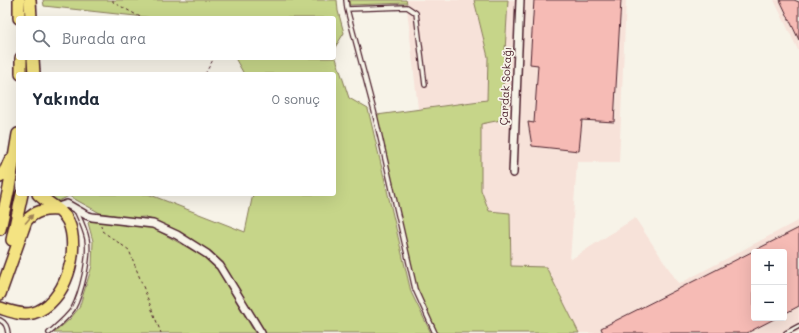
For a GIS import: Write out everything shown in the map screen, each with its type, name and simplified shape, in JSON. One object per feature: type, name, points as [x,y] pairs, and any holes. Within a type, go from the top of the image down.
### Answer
[{"type":"highway","points":[[19,0],[20,16]]},
{"type":"highway","points":[[30,0],[31,16]]},
{"type":"highway","points":[[21,60],[21,72]]},
{"type":"highway","points":[[33,60],[33,72]]},
{"type":"highway","points":[[0,177],[8,165],[16,139]]},
{"type":"highway","points":[[0,229],[16,145]]},
{"type":"highway","points":[[0,287],[22,196]]},
{"type":"highway","points":[[0,308],[29,314],[40,310],[53,299],[66,280],[72,255],[72,238],[68,221],[63,213],[40,196]]},
{"type":"highway","points":[[0,294],[26,222],[34,213],[39,211],[58,210]]},
{"type":"street","name":"Çardak Sokağı","points":[[513,173],[520,0]]},
{"type":"street","points":[[58,210],[65,204],[70,205],[86,215],[153,224],[177,235],[207,254],[220,266],[261,333]]},
{"type":"lane","points":[[346,0],[347,9],[374,111],[415,290],[435,333]]},
{"type":"lane","points":[[347,9],[407,7],[416,13],[425,85]]},
{"type":"lane","points":[[49,333],[68,315],[72,309],[78,294],[87,261],[87,239],[76,210]]},
{"type":"lane","points":[[0,320],[8,328],[8,333]]},
{"type":"lane","points":[[786,333],[799,326]]},
{"type":"path","points":[[113,0],[113,2],[138,16]]},
{"type":"path","points":[[206,72],[213,60]]},
{"type":"path","points":[[100,218],[102,231],[129,250],[161,333]]},
{"type":"shaded area","points":[[406,0],[474,0],[488,57],[487,100],[418,109]]},
{"type":"shaded area","points":[[508,0],[626,0],[619,162],[577,162],[570,260],[635,218],[679,284],[799,220],[799,333],[579,333],[546,267],[511,266],[510,213],[489,211],[481,190],[481,124],[501,120]]},
{"type":"shaded area","points":[[774,0],[799,0],[799,52]]},
{"type":"green space","points":[[43,0],[337,0],[338,11],[344,33],[336,46],[336,16],[136,16],[44,6]]},
{"type":"green space","points":[[349,0],[406,0],[407,3],[349,5]]},
{"type":"green space","points":[[474,0],[508,0],[501,120],[481,124],[481,190],[489,211],[510,213],[511,266],[546,267],[579,333],[436,333],[415,289],[377,115],[487,100],[488,57]]},
{"type":"green space","points":[[336,58],[349,98],[368,109],[411,292],[431,333],[266,333],[223,263],[212,252],[159,222],[144,217],[131,218],[100,213],[69,196],[153,196],[245,232],[253,196],[336,196],[336,72],[243,72],[236,60],[336,60]]},
{"type":"green space","points":[[48,196],[69,196],[57,202]]},
{"type":"green space","points":[[90,221],[153,228],[206,258],[217,269],[255,333],[54,333],[70,319],[79,308],[92,266],[93,241],[88,223]]},
{"type":"building","points":[[534,0],[621,0],[614,122],[582,120],[579,151],[532,146],[528,122],[534,123],[538,65],[530,64]]},
{"type":"building","points":[[780,0],[794,0],[799,2],[799,40]]},
{"type":"building","points":[[799,228],[799,306],[787,312],[787,249],[757,249]]},
{"type":"building","points":[[751,252],[751,321],[770,321],[747,333],[603,333],[601,328]]}]
